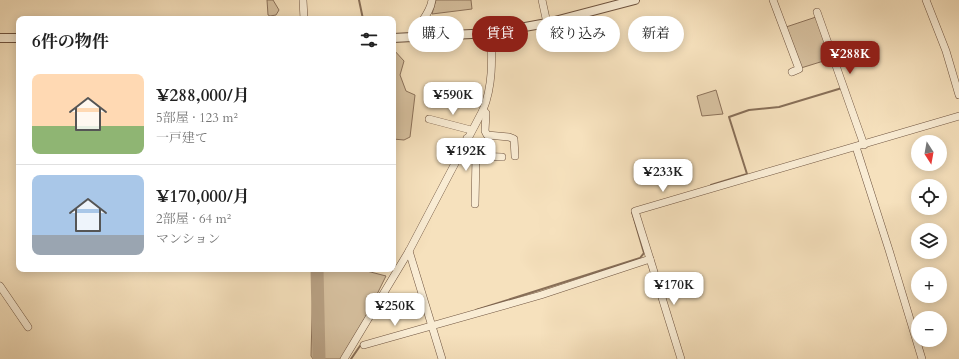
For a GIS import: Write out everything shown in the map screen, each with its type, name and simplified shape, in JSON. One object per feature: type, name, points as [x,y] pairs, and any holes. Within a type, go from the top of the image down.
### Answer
[{"type":"street","points":[[304,0],[304,16]]},
{"type":"street","points":[[426,16],[432,0]]},
{"type":"street","points":[[542,0],[545,16]]},
{"type":"street","points":[[574,16],[635,0]]},
{"type":"street","points":[[773,0],[799,69],[792,72]]},
{"type":"street","points":[[926,0],[946,51],[959,95]]},
{"type":"street","points":[[817,12],[864,145]]},
{"type":"street","points":[[396,38],[408,37]]},
{"type":"street","points":[[0,38],[16,38]]},
{"type":"street","points":[[344,359],[409,251],[471,130],[483,110],[488,97],[490,84],[492,52]]},
{"type":"street","points":[[483,110],[486,113],[485,131],[487,135],[509,137],[514,139],[515,156]]},
{"type":"street","points":[[681,359],[635,211],[959,116]]},
{"type":"street","points":[[429,119],[471,130]]},
{"type":"street","points":[[467,138],[476,156],[475,204]]},
{"type":"street","points":[[856,147],[922,359]]},
{"type":"street","points":[[476,156],[502,157]]},
{"type":"street","points":[[409,251],[442,359]]},
{"type":"street","points":[[364,345],[541,295],[650,259]]},
{"type":"street","points":[[0,286],[28,327]]},
{"type":"shaded area","points":[[267,0],[273,0],[279,10],[276,15],[268,15]]},
{"type":"shaded area","points":[[436,0],[471,0],[472,9],[432,14]]},
{"type":"shaded area","points":[[816,17],[830,59],[801,68],[786,27]]},
{"type":"shaded area","points":[[396,52],[404,61],[400,75],[406,91],[415,95],[410,137],[404,140],[396,139]]},
{"type":"shaded area","points":[[716,90],[723,114],[702,116],[697,96]]},
{"type":"shaded area","points":[[319,272],[371,272],[386,276],[345,359],[313,359],[311,356],[313,279]]},
{"type":"waterway","points":[[359,0],[362,16]]},
{"type":"waterway","points":[[711,185],[747,174],[729,117],[749,110],[779,107],[842,88],[841,87]]},
{"type":"waterway","points":[[476,310],[640,258],[644,253],[632,212],[633,210]]},
{"type":"waterway","points":[[317,272],[319,359]]},
{"type":"waterway","points":[[351,359],[362,343]]}]
